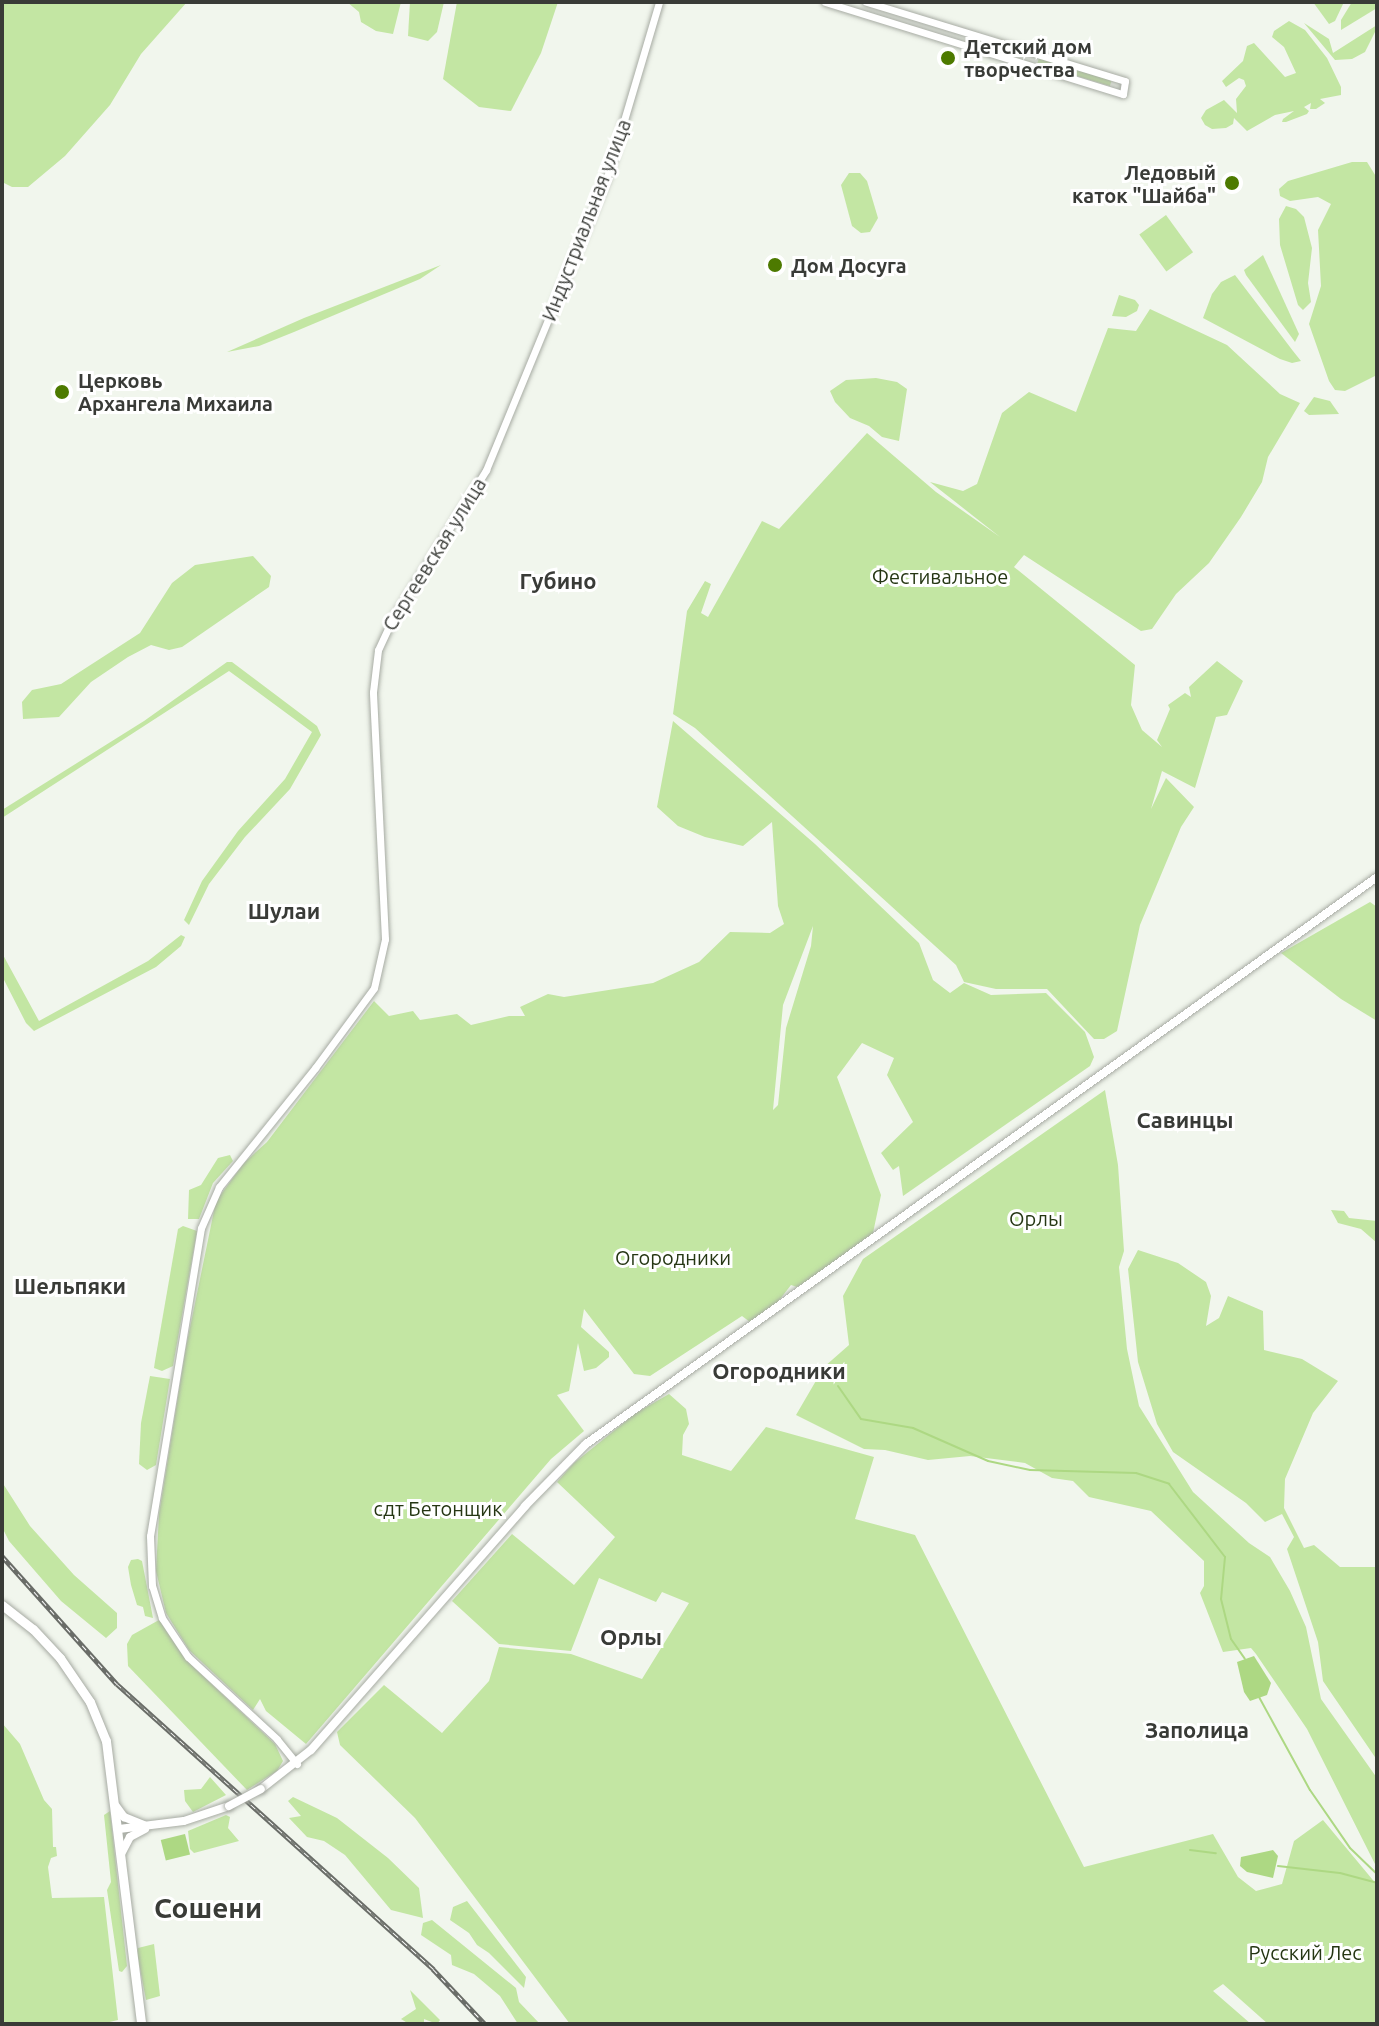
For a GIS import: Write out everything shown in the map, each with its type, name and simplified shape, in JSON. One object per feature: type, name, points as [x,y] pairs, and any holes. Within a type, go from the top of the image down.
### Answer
[{"type":"main road","points":[[119,1829],[194,1818],[229,1806],[297,1764],[525,1506],[586,1444],[1377,877]]},
{"type":"main road","points":[[2,1605],[45,1641],[90,1702],[109,1754],[141,2024]]},
{"type":"main road","points":[[116,1806],[130,1821],[153,1826]]},
{"type":"main road","points":[[121,1854],[130,1837],[153,1826]]},
{"type":"street","name":"Индустриальная улица","points":[[538,346],[609,171],[659,2]]},
{"type":"street","points":[[825,2],[1123,94],[1127,83],[869,2],[867,14]]},
{"type":"street","name":"Сергеевская улица","points":[[297,1764],[277,1739],[200,1670],[167,1627],[152,1586],[150,1536],[201,1228],[210,1200],[363,1005],[381,966],[385,939],[373,676],[383,635],[470,501],[538,346]]},
{"type":"green space","points":[[2,2],[187,2],[141,54],[110,105],[65,156],[28,187],[12,187],[2,182]]},
{"type":"green space","points":[[347,2],[401,2],[393,34],[376,31],[361,22],[359,12]]},
{"type":"green space","points":[[410,2],[444,2],[437,32],[428,41],[408,36]]},
{"type":"green space","points":[[457,2],[558,2],[541,53],[511,111],[479,107],[443,79]]},
{"type":"green space","points":[[1313,2],[1344,2],[1335,21],[1329,24]]},
{"type":"green space","points":[[1352,2],[1377,2],[1377,8],[1341,30],[1341,20]]},
{"type":"green space","points":[[1289,21],[1305,30],[1327,58],[1341,87],[1341,95],[1320,99],[1325,103],[1316,109],[1310,109],[1311,103],[1304,107],[1309,111],[1307,114],[1286,122],[1282,122],[1283,119],[1294,111],[1275,115],[1247,131],[1234,118],[1233,124],[1226,128],[1212,129],[1205,125],[1201,118],[1206,110],[1224,100],[1237,113],[1236,99],[1246,86],[1244,80],[1239,78],[1226,87],[1222,81],[1243,61],[1247,46],[1254,43],[1285,77],[1296,73],[1284,47],[1272,37],[1274,31]]},
{"type":"green space","points":[[1304,23],[1329,39],[1333,53],[1377,25],[1377,28],[1365,52],[1352,59],[1335,60]]},
{"type":"green space","points":[[1039,58],[1112,80],[1110,86],[1037,64]]},
{"type":"green space","points":[[1352,162],[1367,162],[1377,178],[1377,375],[1345,391],[1335,390],[1329,381],[1309,324],[1321,286],[1318,230],[1331,204],[1318,197],[1290,201],[1280,196],[1279,189],[1288,181]]},
{"type":"green space","points":[[849,173],[860,173],[867,181],[878,218],[870,232],[861,233],[852,226],[841,185]]},
{"type":"green space","points":[[1286,206],[1296,209],[1304,217],[1312,248],[1308,283],[1311,302],[1303,310],[1298,305],[1280,245],[1279,219]]},
{"type":"green space","points":[[1166,215],[1193,252],[1166,272],[1139,234]]},
{"type":"green space","points":[[1263,255],[1299,334],[1295,342],[1244,270]]},
{"type":"green space","points":[[441,265],[420,279],[294,332],[259,346],[227,352],[304,318]]},
{"type":"green space","points":[[1235,275],[1301,361],[1292,363],[1280,359],[1203,318],[1212,294],[1221,282]]},
{"type":"green space","points":[[1119,295],[1135,300],[1139,305],[1137,311],[1126,317],[1112,316]]},
{"type":"green space","name":"Фестивальное","points":[[1150,309],[1227,345],[1280,394],[1300,403],[1268,457],[1262,482],[1241,517],[1209,563],[1176,594],[1152,629],[1141,631],[1024,555],[1014,567],[1135,665],[1131,705],[1142,730],[1162,747],[1157,740],[1170,709],[1168,705],[1185,693],[1191,697],[1189,687],[1217,661],[1243,681],[1227,715],[1216,717],[1195,788],[1162,771],[1151,809],[1166,778],[1194,807],[1181,827],[1140,925],[1117,1031],[1104,1039],[1094,1039],[1047,989],[996,989],[964,982],[956,965],[695,728],[673,714],[687,611],[705,581],[711,584],[701,613],[708,617],[762,521],[779,529],[867,433],[936,492],[1000,537],[930,482],[963,491],[977,484],[1002,413],[1029,392],[1076,412],[1108,328],[1136,331]]},
{"type":"green space","points":[[876,378],[897,382],[907,389],[899,441],[882,437],[869,426],[850,418],[835,402],[830,391],[846,380]]},
{"type":"green space","points":[[1314,397],[1330,401],[1339,414],[1309,415],[1304,411]]},
{"type":"green space","points":[[253,556],[271,576],[269,587],[182,647],[169,650],[151,645],[128,657],[91,682],[59,717],[23,719],[22,702],[32,690],[61,684],[140,633],[172,583],[195,565]]},
{"type":"green space","points":[[227,662],[232,662],[317,726],[321,735],[290,789],[245,837],[209,884],[189,925],[184,920],[202,881],[238,831],[285,779],[312,732],[229,671],[2,818],[2,810],[144,721]]},
{"type":"green space","name":"сдт Бетонщик","points":[[673,721],[815,844],[919,943],[933,980],[950,993],[964,983],[991,995],[1046,993],[1085,1032],[1094,1057],[1090,1066],[903,1196],[899,1166],[893,1170],[881,1153],[913,1122],[887,1075],[894,1058],[862,1043],[837,1077],[881,1195],[873,1233],[815,1276],[797,1287],[791,1285],[777,1303],[750,1322],[742,1316],[650,1376],[634,1374],[584,1309],[581,1327],[609,1352],[609,1357],[596,1368],[584,1371],[578,1343],[569,1391],[557,1395],[584,1431],[551,1459],[306,1744],[266,1711],[260,1699],[253,1710],[189,1650],[166,1613],[156,1571],[159,1514],[186,1347],[216,1201],[244,1163],[267,1142],[374,1001],[389,1016],[413,1011],[420,1020],[457,1014],[471,1025],[509,1016],[525,1016],[520,1007],[548,994],[564,997],[653,983],[699,962],[730,932],[770,933],[784,924],[778,906],[772,822],[743,846],[705,837],[678,826],[657,807]],"holes":[[[813,926],[811,946],[786,1028],[778,1105],[773,1110],[783,1005]]]},
{"type":"green space","points":[[1370,902],[1377,907],[1377,1021],[1341,999],[1281,953]]},
{"type":"green space","points":[[181,935],[185,937],[181,946],[156,967],[34,1031],[26,1023],[2,976],[2,953],[39,1021],[148,961]]},
{"type":"green space","points":[[1105,1090],[1118,1165],[1124,1251],[1119,1267],[1127,1349],[1139,1406],[1193,1492],[1249,1543],[1270,1557],[1290,1591],[1306,1627],[1321,1699],[1377,1778],[1377,1868],[1307,1729],[1256,1654],[1251,1648],[1223,1652],[1200,1593],[1204,1586],[1204,1561],[1151,1511],[1089,1497],[1073,1481],[1052,1478],[1025,1463],[970,1456],[928,1460],[885,1450],[864,1449],[796,1415],[824,1367],[849,1345],[843,1296],[863,1259]]},
{"type":"green space","points":[[230,1155],[233,1161],[213,1183],[199,1219],[188,1219],[189,1190],[201,1185],[218,1158]]},
{"type":"green space","points":[[1331,1210],[1344,1211],[1349,1218],[1377,1221],[1377,1243],[1361,1229],[1338,1223]]},
{"type":"green space","points":[[183,1226],[197,1231],[173,1366],[162,1371],[154,1368],[155,1361],[178,1229]]},
{"type":"green space","points":[[1138,1250],[1178,1263],[1206,1282],[1211,1296],[1206,1326],[1219,1318],[1228,1296],[1263,1311],[1264,1350],[1302,1359],[1338,1381],[1313,1413],[1285,1479],[1284,1508],[1304,1548],[1314,1545],[1340,1567],[1377,1567],[1377,1760],[1323,1681],[1318,1642],[1287,1549],[1294,1537],[1282,1514],[1265,1522],[1246,1503],[1173,1452],[1157,1424],[1138,1362],[1128,1269]]},
{"type":"green space","points":[[150,1376],[170,1379],[156,1465],[147,1470],[139,1464],[141,1423]]},
{"type":"green space","name":"Русский Лес","points":[[669,1394],[686,1409],[689,1424],[683,1435],[682,1455],[731,1471],[766,1427],[874,1457],[855,1519],[915,1535],[1084,1867],[1213,1834],[1238,1877],[1256,1891],[1282,1884],[1294,1841],[1323,1820],[1377,1885],[1377,2024],[1268,2024],[1223,1984],[1213,1991],[1251,2024],[570,2024],[415,1818],[340,1745],[337,1732],[384,1685],[442,1733],[489,1681],[499,1647],[571,1654],[642,1679],[689,1603],[662,1592],[656,1602],[599,1578],[571,1651],[499,1644],[452,1601],[512,1534],[574,1585],[615,1537],[557,1482],[574,1463],[636,1413]]},
{"type":"green space","points":[[2,1482],[30,1526],[74,1575],[117,1613],[117,1628],[106,1638],[61,1601],[9,1541],[2,1527]]},
{"type":"green space","points":[[131,1560],[142,1561],[153,1618],[145,1616],[143,1607],[137,1605],[131,1585],[128,1567]]},
{"type":"green space","points":[[159,1620],[185,1659],[275,1744],[283,1761],[277,1771],[247,1790],[128,1666],[127,1644],[132,1635]]},
{"type":"green space","points":[[2,1723],[20,1744],[44,1800],[52,1809],[53,1847],[56,1847],[57,1856],[51,1858],[48,1867],[52,1898],[104,1897],[118,2020],[101,2024],[2,2024]]},
{"type":"green space","points":[[210,1777],[226,1795],[193,1812],[185,1801],[184,1790],[201,1789]]},
{"type":"green space","points":[[293,1797],[337,1818],[388,1858],[419,1888],[423,1918],[391,1910],[345,1855],[324,1841],[307,1837],[289,1818],[301,1816],[288,1801]]},
{"type":"green space","points":[[110,1811],[127,1966],[122,1972],[119,1971],[107,1890],[111,1882],[104,1815]]},
{"type":"green space","points":[[226,1815],[230,1817],[228,1828],[239,1841],[194,1853],[190,1849],[188,1831]]},
{"type":"green space","points":[[467,1901],[526,1977],[524,1988],[477,1945],[469,1933],[450,1920],[453,1907]]},
{"type":"green space","points":[[432,1920],[516,1988],[519,2002],[540,2024],[518,2024],[500,1996],[474,1974],[452,1965],[451,1955],[421,1935],[423,1923]]},
{"type":"green space","points":[[154,1944],[160,1996],[146,2000],[137,1953],[138,1948]]},
{"type":"green space","points":[[410,1990],[440,2020],[437,2024],[424,2019],[424,2024],[409,2024],[401,2019],[416,2009]]},
{"type":"shaded area","points":[[1254,1656],[1271,1683],[1267,1695],[1250,1701],[1244,1692],[1237,1662]]},
{"type":"shaded area","points":[[185,1834],[190,1854],[166,1860],[161,1840]]},
{"type":"shaded area","points":[[1273,1850],[1278,1856],[1273,1878],[1247,1872],[1240,1866],[1241,1857]]},
{"type":"waterway","points":[[838,1386],[861,1419],[913,1428],[988,1461],[1030,1470],[1136,1473],[1169,1484],[1225,1557],[1221,1599],[1231,1639],[1245,1659]]},
{"type":"waterway","points":[[1259,1697],[1310,1790],[1350,1848],[1377,1874]]},
{"type":"waterway","points":[[1190,1850],[1216,1853]]},
{"type":"waterway","points":[[1278,1866],[1340,1873],[1377,1883]]},
{"type":"railway","points":[[2,1556],[117,1684],[433,1969],[485,2024]]},
{"type":"place","name":"Детский дом творчества","points":[[948,58]]},
{"type":"place","name":"Ледовый каток \"Шайба\"","points":[[1232,183]]},
{"type":"place","name":"Дом Досуга","points":[[775,265]]},
{"type":"place","name":"Церковь Архангела Михаила","points":[[62,392]]},
{"type":"district","name":"Губино","points":[[558,581]]},
{"type":"district","name":"Шулаи","points":[[284,911]]},
{"type":"district","name":"Савинцы","points":[[1185,1120]]},
{"type":"district","name":"Шельпяки","points":[[70,1286]]},
{"type":"district","name":"Огородники","points":[[779,1371]]},
{"type":"district","name":"Орлы","points":[[631,1637]]},
{"type":"district","name":"Заполица","points":[[1197,1730]]},
{"type":"district","name":"Сошени","points":[[208,1908]]}]
